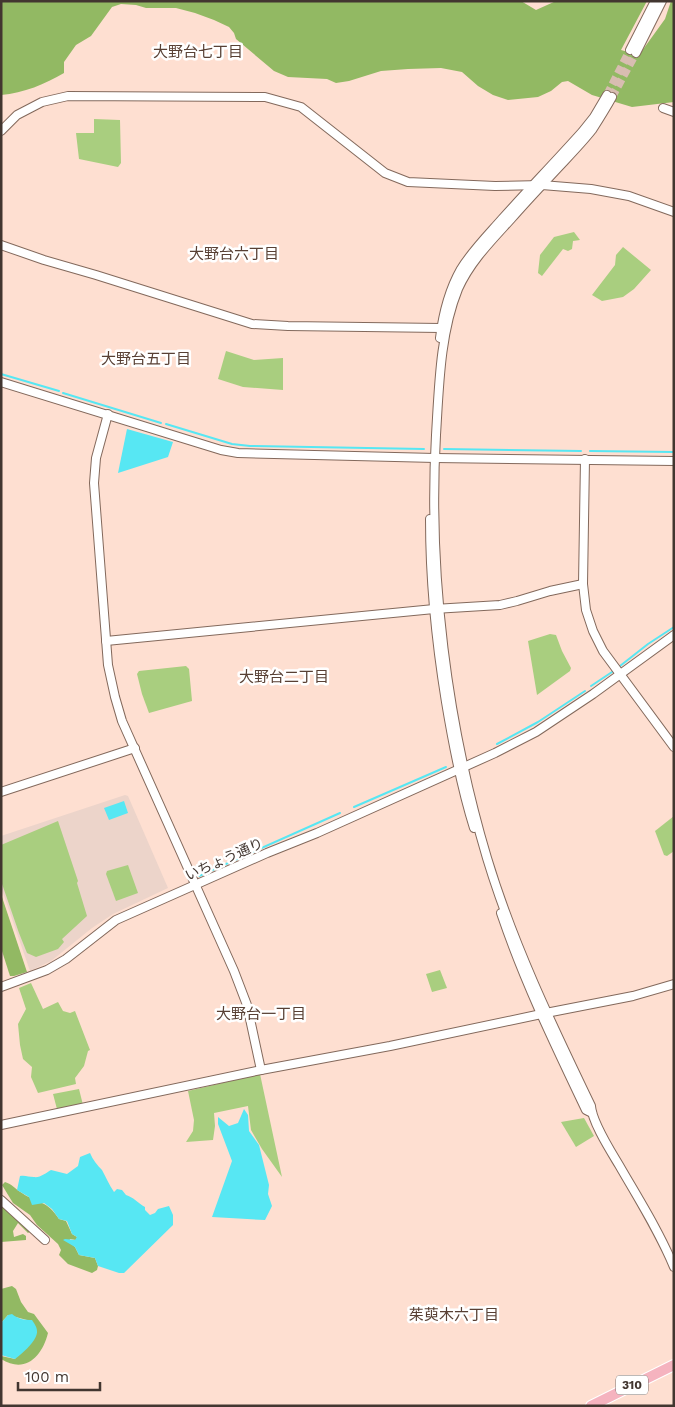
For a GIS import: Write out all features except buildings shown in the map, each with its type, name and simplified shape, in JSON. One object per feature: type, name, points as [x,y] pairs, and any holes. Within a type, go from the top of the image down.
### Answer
[{"type":"highway","name":"310","points":[[591,1406],[674,1365]]},
{"type":"street","points":[[655,1],[633,52],[662,1]]},
{"type":"street","points":[[1,132],[17,115],[42,102],[68,96],[265,97],[301,107],[385,173],[408,182],[591,188],[629,196],[674,212]]},
{"type":"street","points":[[432,458],[446,327],[459,286],[476,257],[581,144],[600,118],[610,96],[582,132],[471,254],[461,268],[446,304],[441,328],[434,390],[432,458],[437,609],[461,767],[488,860],[508,918],[544,1013],[591,1106],[592,1113],[608,1146],[664,1244],[674,1267]]},
{"type":"street","points":[[662,108],[674,112]]},
{"type":"street","points":[[1,246],[252,324],[441,328]]},
{"type":"street","points":[[1,382],[221,450],[238,453],[674,461]]},
{"type":"street","points":[[108,414],[96,458],[94,483],[108,665],[115,697],[122,721],[234,971],[247,1005],[261,1070]]},
{"type":"street","points":[[584,459],[583,584],[586,610],[593,631],[603,651],[674,747]]},
{"type":"street","points":[[106,641],[437,609],[500,605],[583,584]]},
{"type":"street","name":"いちょう通り","points":[[1,987],[47,970],[66,959],[116,920],[317,833],[536,732],[674,635]]},
{"type":"street","points":[[1,792],[135,748]]},
{"type":"street","points":[[1,1124],[632,996],[674,984]]},
{"type":"street","points":[[1,1200],[45,1240]]},
{"type":"shaded area","points":[[125,795],[128,796],[168,888],[113,914],[92,928],[51,961],[30,971],[1,887],[1,836]]},
{"type":"green space","points":[[1,1],[521,1],[536,10],[556,1],[647,1],[621,50],[639,55],[665,19],[671,1],[674,1],[674,102],[632,107],[592,95],[568,81],[562,82],[551,91],[538,97],[508,100],[493,95],[478,86],[462,72],[441,68],[381,71],[336,83],[327,79],[288,77],[274,71],[236,39],[229,27],[214,20],[176,8],[146,8],[121,4],[112,7],[91,36],[76,45],[64,62],[64,73],[34,87],[1,95]]},
{"type":"green space","points":[[94,119],[120,120],[121,163],[118,167],[79,159],[76,133],[94,133]]},
{"type":"green space","points":[[574,232],[580,240],[573,241],[572,249],[568,251],[563,249],[542,276],[538,273],[540,255],[554,237]]},
{"type":"green space","points":[[623,247],[651,270],[634,289],[623,297],[602,301],[592,295],[615,265],[616,255]]},
{"type":"green space","points":[[226,351],[254,360],[283,358],[283,390],[243,387],[218,379]]},
{"type":"green space","points":[[550,634],[556,635],[571,668],[570,671],[537,695],[528,641]]},
{"type":"green space","points":[[186,666],[189,669],[192,701],[149,713],[137,674],[139,671]]},
{"type":"green space","points":[[674,816],[674,851],[667,856],[664,855],[655,831]]},
{"type":"green space","points":[[58,821],[78,881],[87,916],[62,939],[64,942],[58,949],[36,957],[27,953],[1,881],[1,845]]},
{"type":"green space","points":[[128,865],[138,893],[116,901],[106,874],[107,871]]},
{"type":"green space","points":[[1,894],[27,972],[14,976],[10,976],[1,948]]},
{"type":"green space","points":[[440,970],[447,988],[432,992],[426,974]]},
{"type":"green space","points":[[31,983],[43,1009],[58,1002],[63,1011],[70,1013],[75,1011],[90,1050],[88,1051],[84,1066],[75,1078],[76,1084],[38,1093],[31,1077],[32,1067],[23,1059],[18,1024],[26,1009],[19,988]]},
{"type":"green space","points":[[260,1074],[282,1177],[251,1130],[248,1106],[214,1113],[213,1140],[186,1142],[193,1131],[194,1120],[188,1091]]},
{"type":"green space","points":[[79,1089],[83,1105],[57,1109],[53,1094]]},
{"type":"green space","points":[[584,1118],[594,1136],[576,1147],[561,1122]]},
{"type":"green space","points":[[5,1182],[46,1205],[59,1219],[66,1221],[72,1234],[77,1237],[76,1240],[70,1239],[69,1242],[75,1247],[79,1255],[95,1258],[98,1266],[97,1270],[92,1273],[68,1264],[59,1255],[61,1250],[58,1244],[37,1225],[30,1215],[13,1203],[2,1185]]},
{"type":"green space","points":[[1,1204],[31,1231],[28,1233],[18,1223],[13,1231],[14,1237],[23,1234],[26,1236],[26,1240],[1,1242]]},
{"type":"green space","points":[[12,1286],[16,1289],[21,1302],[28,1312],[34,1314],[48,1333],[37,1356],[25,1364],[18,1365],[1,1359],[1,1356],[15,1359],[32,1320],[8,1315],[1,1323],[1,1289]]},
{"type":"water","points":[[127,429],[173,442],[168,457],[118,473]]},
{"type":"water","points":[[124,801],[128,813],[109,820],[104,808]]},
{"type":"water","points":[[244,1109],[248,1115],[249,1131],[259,1145],[269,1185],[268,1194],[272,1206],[265,1220],[212,1217],[232,1161],[218,1124],[218,1117],[229,1126],[238,1123]]},
{"type":"water","points":[[90,1153],[114,1192],[117,1189],[122,1190],[126,1195],[145,1207],[145,1210],[150,1215],[158,1209],[169,1206],[173,1215],[173,1225],[124,1273],[98,1266],[95,1258],[79,1255],[75,1247],[63,1240],[75,1240],[77,1237],[72,1234],[67,1221],[59,1219],[52,1209],[44,1203],[32,1205],[29,1197],[17,1190],[20,1176],[38,1177],[51,1170],[67,1174],[78,1166],[80,1157]]},
{"type":"water","points":[[12,1314],[21,1319],[32,1320],[37,1331],[37,1335],[32,1342],[15,1359],[1,1355],[1,1323],[8,1315]]},
{"type":"waterway","points":[[1,374],[59,391]]},
{"type":"waterway","points":[[63,393],[161,423]]},
{"type":"waterway","points":[[166,424],[232,444],[250,446],[424,449]]},
{"type":"waterway","points":[[444,449],[581,451]]},
{"type":"waterway","points":[[590,451],[674,452]]},
{"type":"waterway","points":[[620,666],[674,627]]},
{"type":"waterway","points":[[591,686],[612,672]]},
{"type":"waterway","points":[[497,744],[538,722],[585,691]]},
{"type":"waterway","points":[[354,807],[446,767]]},
{"type":"waterway","points":[[199,876],[340,813]]},
{"type":"tunnel","points":[[607,95],[630,50]]},
{"type":"tunnel","points":[[612,97],[636,53]]},
{"type":"district","name":"大野台七丁目","points":[[198,52]]},
{"type":"district","name":"大野台六丁目","points":[[234,254]]},
{"type":"district","name":"大野台五丁目","points":[[146,359]]},
{"type":"district","name":"大野台二丁目","points":[[284,677]]},
{"type":"district","name":"大野台一丁目","points":[[261,1014]]},
{"type":"district","name":"茱萸木六丁目","points":[[454,1315]]}]
